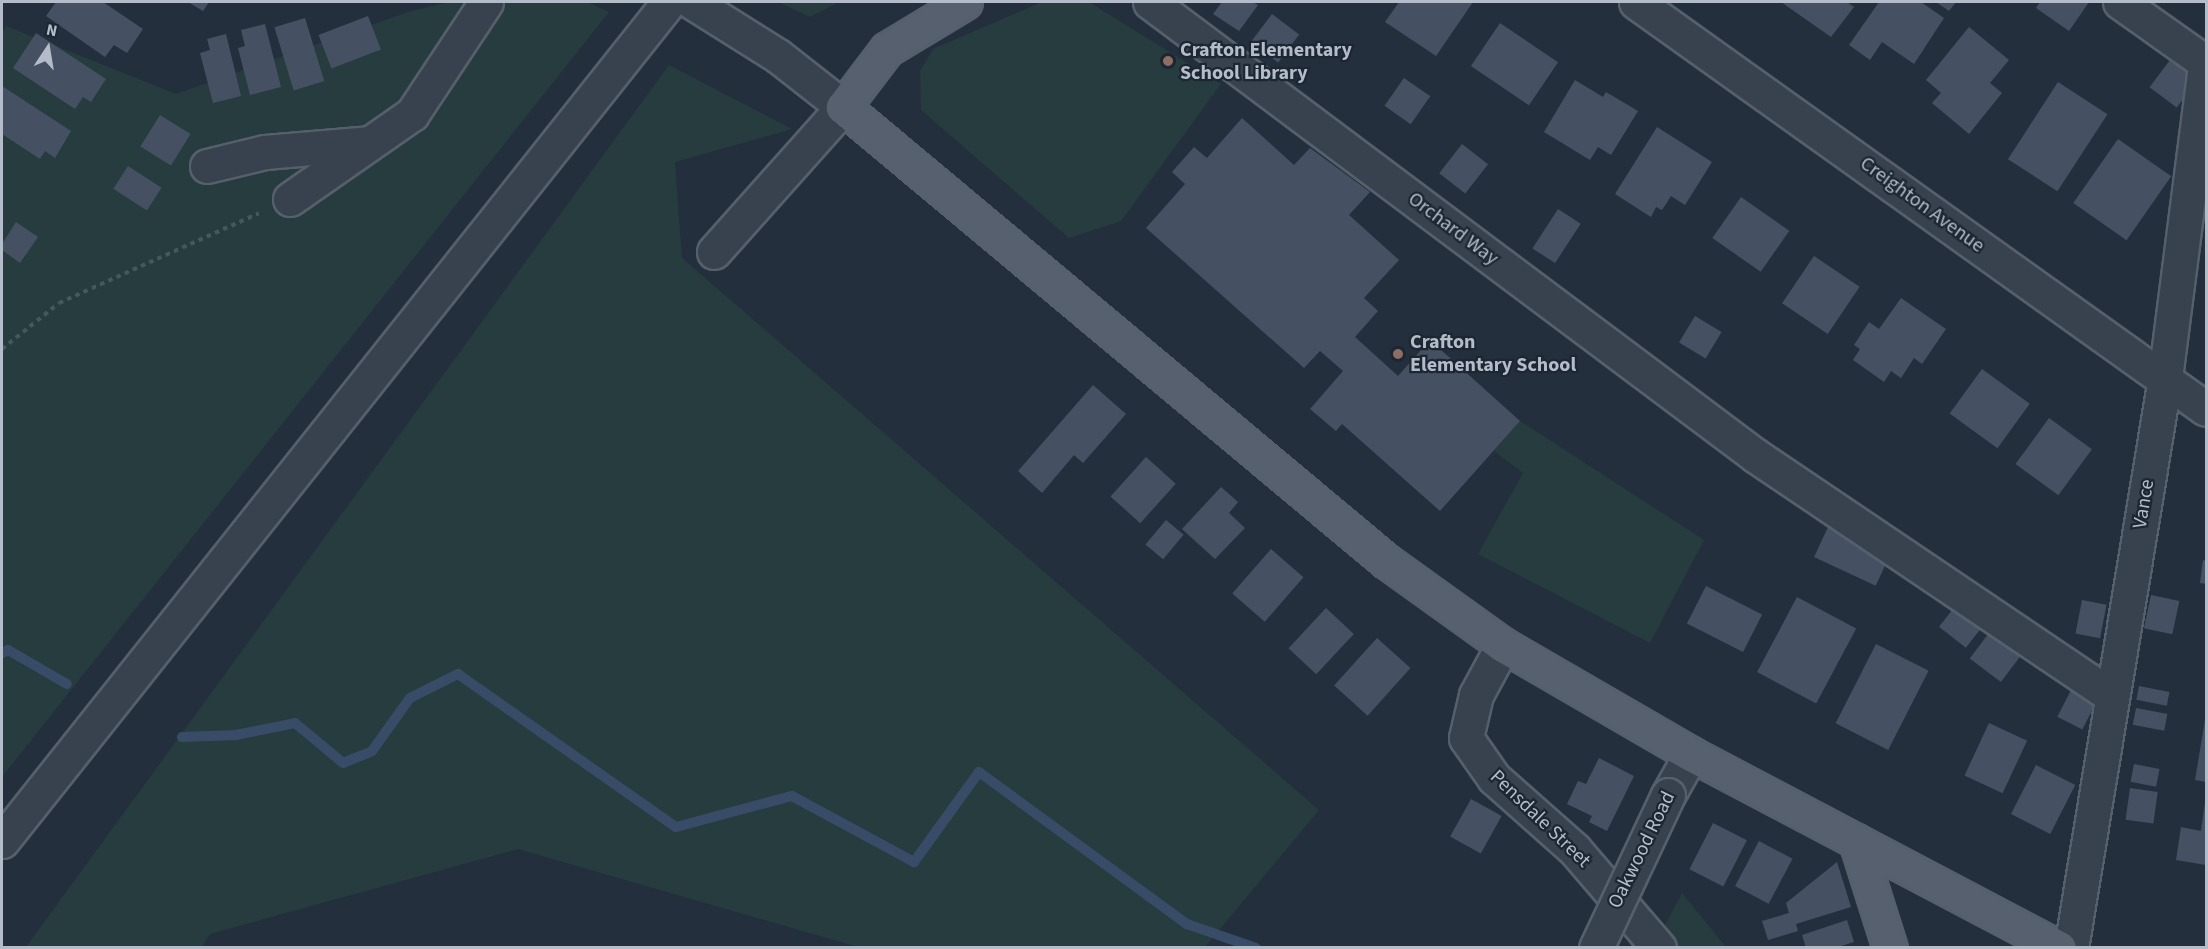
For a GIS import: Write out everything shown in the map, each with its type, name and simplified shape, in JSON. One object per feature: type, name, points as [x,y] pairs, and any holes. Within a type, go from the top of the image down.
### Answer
[{"type":"main road","points":[[964,2],[887,49],[843,107],[1386,561],[1503,645],[1691,754],[2059,948]]},
{"type":"main road","points":[[1856,841],[1890,948]]},
{"type":"street","points":[[290,199],[412,114],[486,2]]},
{"type":"street","points":[[2,840],[669,2]]},
{"type":"street","points":[[692,2],[778,56],[843,107],[714,252]]},
{"type":"street","name":"Orchard Way","points":[[1150,2],[1756,456],[2112,696]]},
{"type":"street","name":"Creighton Avenue","points":[[1636,2],[2206,409]]},
{"type":"street","points":[[2120,2],[2206,61]]},
{"type":"street","name":"Vance","points":[[2071,948],[2165,378],[2206,61]]},
{"type":"street","points":[[207,166],[265,152],[371,142]]},
{"type":"street","name":"Pensdale Street","points":[[1503,645],[1476,695],[1466,738],[1494,778],[1575,850],[1659,948]]},
{"type":"street","name":"Oakwood Road","points":[[1596,948],[1668,795],[1691,754]]},
{"type":"path","points":[[2,349],[59,303],[290,199]]},
{"type":"green space","points":[[449,2],[587,2],[609,12],[2,777],[2,33],[6,26],[176,94],[408,12]]},
{"type":"green space","points":[[778,2],[839,2],[810,17]]},
{"type":"green space","points":[[1042,2],[1089,2],[1221,84],[1121,221],[1069,238],[921,110],[920,71],[933,49]]},
{"type":"green space","points":[[669,65],[792,129],[675,162],[682,258],[1319,810],[1205,947],[858,947],[518,849],[210,934],[202,947],[26,947]]},
{"type":"green space","points":[[1520,421],[1704,540],[1650,643],[1478,554],[1523,473],[1494,451]]},
{"type":"green space","points":[[1682,893],[1726,947],[1653,948]]},
{"type":"building","points":[[56,2],[103,2],[143,29],[127,53],[114,45],[105,57],[46,16]]},
{"type":"building","points":[[188,2],[209,2],[203,11]]},
{"type":"building","points":[[1222,2],[1252,2],[1258,5],[1239,31],[1213,14]]},
{"type":"building","points":[[1399,2],[1473,2],[1436,56],[1385,22]]},
{"type":"building","points":[[1781,2],[1847,2],[1854,7],[1831,37]]},
{"type":"building","points":[[1879,2],[1921,2],[1944,18],[1914,64],[1882,42],[1870,60],[1849,45]]},
{"type":"building","points":[[1936,2],[1956,2],[1949,11]]},
{"type":"building","points":[[2040,2],[2089,2],[2069,31],[2036,8]]},
{"type":"building","points":[[1272,14],[1299,34],[1278,62],[1251,42]]},
{"type":"building","points":[[368,16],[381,50],[331,69],[319,35]]},
{"type":"building","points":[[305,18],[324,81],[294,90],[274,27]]},
{"type":"building","points":[[1500,23],[1558,62],[1529,105],[1471,66]]},
{"type":"building","points":[[265,24],[281,87],[250,95],[238,48],[245,46],[241,30]]},
{"type":"building","points":[[1969,27],[2009,60],[1990,83],[2002,93],[1969,134],[1932,103],[1941,93],[1926,80]]},
{"type":"building","points":[[36,33],[106,79],[91,102],[83,97],[75,109],[13,68]]},
{"type":"building","points":[[226,34],[241,96],[213,103],[200,53],[210,50],[207,39]]},
{"type":"building","points":[[2170,60],[2197,80],[2177,108],[2150,87]]},
{"type":"building","points":[[1404,78],[1430,96],[1411,124],[1384,106]]},
{"type":"building","points":[[1575,80],[1603,97],[1606,92],[1638,111],[1611,155],[1598,147],[1590,160],[1544,132]]},
{"type":"building","points":[[2058,82],[2107,114],[2057,191],[2008,159]]},
{"type":"building","points":[[2,86],[71,131],[55,158],[45,151],[40,159],[2,134]]},
{"type":"building","points":[[160,115],[191,134],[171,165],[140,146]]},
{"type":"building","name":"Crafton Elementary School","points":[[1242,118],[1294,165],[1310,148],[1370,192],[1349,215],[1399,260],[1364,298],[1378,311],[1355,337],[1398,376],[1430,340],[1520,421],[1440,511],[1342,424],[1336,431],[1310,409],[1343,371],[1320,351],[1304,368],[1146,228],[1185,184],[1172,172],[1194,147],[1207,158]]},
{"type":"building","points":[[1657,127],[1712,162],[1685,205],[1671,196],[1662,210],[1656,207],[1651,217],[1615,194]]},
{"type":"building","points":[[2118,139],[2171,176],[2127,240],[2073,203]]},
{"type":"building","points":[[1462,144],[1488,164],[1465,193],[1439,173]]},
{"type":"building","points":[[128,166],[162,188],[147,210],[113,189]]},
{"type":"building","points":[[1741,197],[1789,231],[1761,272],[1712,238]]},
{"type":"building","points":[[1558,209],[1581,224],[1555,263],[1532,248]]},
{"type":"building","points":[[16,222],[38,237],[20,263],[2,250],[2,244]]},
{"type":"building","points":[[1814,256],[1860,287],[1828,334],[1782,303]]},
{"type":"building","points":[[1901,298],[1946,329],[1922,364],[1914,358],[1901,378],[1891,371],[1884,382],[1853,360],[1860,349],[1854,345],[1869,322],[1879,329]]},
{"type":"building","points":[[1695,316],[1722,332],[1706,359],[1679,343]]},
{"type":"building","points":[[1982,369],[2030,404],[1997,448],[1950,413]]},
{"type":"building","points":[[1093,385],[1126,414],[1083,463],[1074,455],[1042,493],[1018,471]]},
{"type":"building","points":[[2049,418],[2092,449],[2058,495],[2015,464]]},
{"type":"building","points":[[1146,457],[1176,484],[1140,523],[1111,496]]},
{"type":"building","points":[[1221,487],[1238,502],[1229,513],[1245,528],[1215,559],[1182,529]]},
{"type":"building","points":[[1166,520],[1184,535],[1163,559],[1145,545]]},
{"type":"building","points":[[1828,527],[1890,556],[1876,586],[1814,557]]},
{"type":"building","points":[[1271,549],[1303,577],[1265,622],[1232,594]]},
{"type":"building","points":[[2203,560],[2206,561],[2206,584],[2200,583]]},
{"type":"building","points":[[1706,586],[1762,615],[1743,652],[1687,623]]},
{"type":"building","points":[[2151,595],[2179,601],[2172,634],[2144,628]]},
{"type":"building","points":[[1797,597],[1856,628],[1816,704],[1757,672]]},
{"type":"building","points":[[1960,600],[1987,621],[1966,648],[1939,627]]},
{"type":"building","points":[[2082,600],[2107,605],[2100,638],[2076,633]]},
{"type":"building","points":[[1326,608],[1354,634],[1316,674],[1288,648]]},
{"type":"building","points":[[1992,629],[2023,652],[2001,682],[1970,659]]},
{"type":"building","points":[[1377,638],[1410,668],[1368,716],[1334,686]]},
{"type":"building","points":[[1876,644],[1929,671],[1888,750],[1836,723]]},
{"type":"building","points":[[2139,686],[2169,692],[2167,706],[2136,700]]},
{"type":"building","points":[[2071,690],[2096,703],[2082,729],[2057,717]]},
{"type":"building","points":[[2136,708],[2167,714],[2164,731],[2133,725]]},
{"type":"building","points":[[2206,720],[2206,782],[2195,780]]},
{"type":"building","points":[[1989,723],[2027,741],[2003,793],[1964,776]]},
{"type":"building","points":[[1599,758],[1634,776],[1607,831],[1589,822],[1592,816],[1567,804],[1578,781],[1586,784]]},
{"type":"building","points":[[2134,764],[2160,769],[2156,787],[2131,782]]},
{"type":"building","points":[[2036,765],[2075,785],[2050,834],[2011,814]]},
{"type":"building","points":[[2130,788],[2158,792],[2153,824],[2126,820]]},
{"type":"building","points":[[1471,799],[1502,816],[1481,854],[1450,837]]},
{"type":"building","points":[[2205,802],[2206,865],[2176,860],[2181,827],[2201,831]]},
{"type":"building","points":[[1713,823],[1747,840],[1723,887],[1689,869]]},
{"type":"building","points":[[1759,841],[1793,859],[1769,904],[1735,886]]},
{"type":"building","points":[[1837,862],[1851,907],[1796,924],[1798,931],[1768,940],[1762,921],[1789,913],[1786,903]]},
{"type":"building","points":[[1847,920],[1854,942],[1835,948],[1806,948],[1802,935]]},
{"type":"waterway","points":[[2,653],[8,650],[67,684]]},
{"type":"waterway","points":[[182,737],[236,735],[295,723],[343,763],[372,751],[410,698],[458,674],[676,827],[792,796],[914,862],[979,772],[1187,924],[1256,948]]},
{"type":"place","name":"Crafton Elementary School Library","points":[[1168,61]]},
{"type":"place","name":"Crafton Elementary School","points":[[1398,354]]}]
